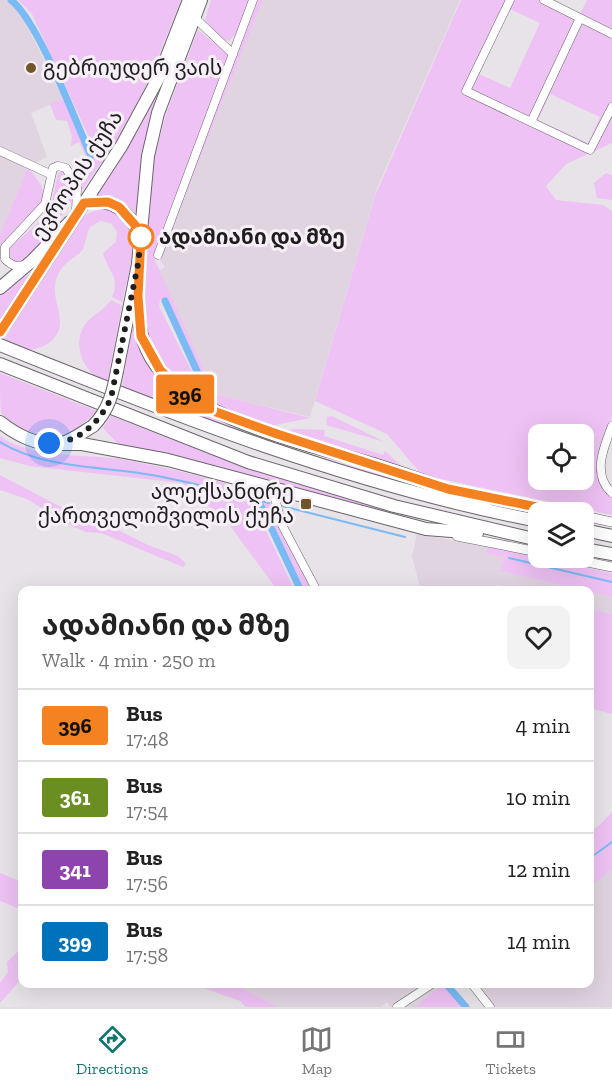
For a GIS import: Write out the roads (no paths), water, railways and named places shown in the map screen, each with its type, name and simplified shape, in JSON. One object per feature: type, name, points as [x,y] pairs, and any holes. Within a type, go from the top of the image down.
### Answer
[{"type":"main road","name":"ევროპის ქუჩა","points":[[2,329],[122,145],[159,77],[189,0]]},
{"type":"main road","name":"ევროპის ქუჩა","points":[[60,444],[93,426],[102,417],[111,398],[138,264],[150,146],[159,113],[201,0]]},
{"type":"main road","points":[[0,288],[27,265],[77,213],[108,202],[128,214],[141,237]]},
{"type":"main road","points":[[138,264],[139,326],[146,348],[168,381],[190,398],[216,412],[448,489],[516,517]]},
{"type":"main road","points":[[0,345],[206,427],[301,460],[409,491],[528,519]]},
{"type":"main road","points":[[0,364],[259,466],[394,506],[528,538]]},
{"type":"main road","points":[[0,422],[19,435],[34,441],[82,444],[168,460],[426,529],[524,537]]},
{"type":"main road","points":[[409,491],[448,489]]},
{"type":"main road","points":[[594,532],[612,536]]},
{"type":"main road","points":[[594,551],[612,554]]},
{"type":"street","points":[[158,255],[253,0]]},
{"type":"street","points":[[510,0],[466,91],[590,150],[612,107]]},
{"type":"street","points":[[544,0],[612,34]]},
{"type":"street","points":[[194,17],[233,54]]},
{"type":"street","points":[[531,122],[580,18]]},
{"type":"street","points":[[0,151],[50,174]]},
{"type":"street","points":[[27,265],[16,267],[10,264],[5,258],[5,247],[45,204],[50,191],[50,174],[56,167],[66,168],[77,188],[77,213]]},
{"type":"street","points":[[612,426],[599,466],[603,484],[612,493]]},
{"type":"street","points":[[273,489],[281,523],[314,586]]},
{"type":"street","points":[[448,489],[528,505]]},
{"type":"street","points":[[594,518],[612,522]]},
{"type":"street","points":[[426,529],[528,550]]},
{"type":"street","points":[[594,563],[612,567]]},
{"type":"street","points":[[397,1007],[426,988]]},
{"type":"street","points":[[475,988],[490,1007]]},
{"type":"waterway","points":[[11,0],[22,11],[44,49],[91,156]]},
{"type":"waterway","points":[[165,301],[211,402]]},
{"type":"waterway","points":[[0,442],[17,451],[54,462],[167,478],[269,503]]},
{"type":"waterway","points":[[253,489],[299,586]]},
{"type":"waterway","points":[[282,506],[405,537]]},
{"type":"waterway","points":[[509,558],[612,582]]},
{"type":"waterway","points":[[594,855],[612,842]]},
{"type":"waterway","points":[[449,988],[466,1007]]},
{"type":"place","name":"გებრიუდერ ვაის","points":[[31,68]]},
{"type":"place","name":"ადამიანი და მზე","points":[[141,237]]},
{"type":"place","name":"ალექსანდრე ქართველიშვილის ქუჩა","points":[[306,504]]}]
